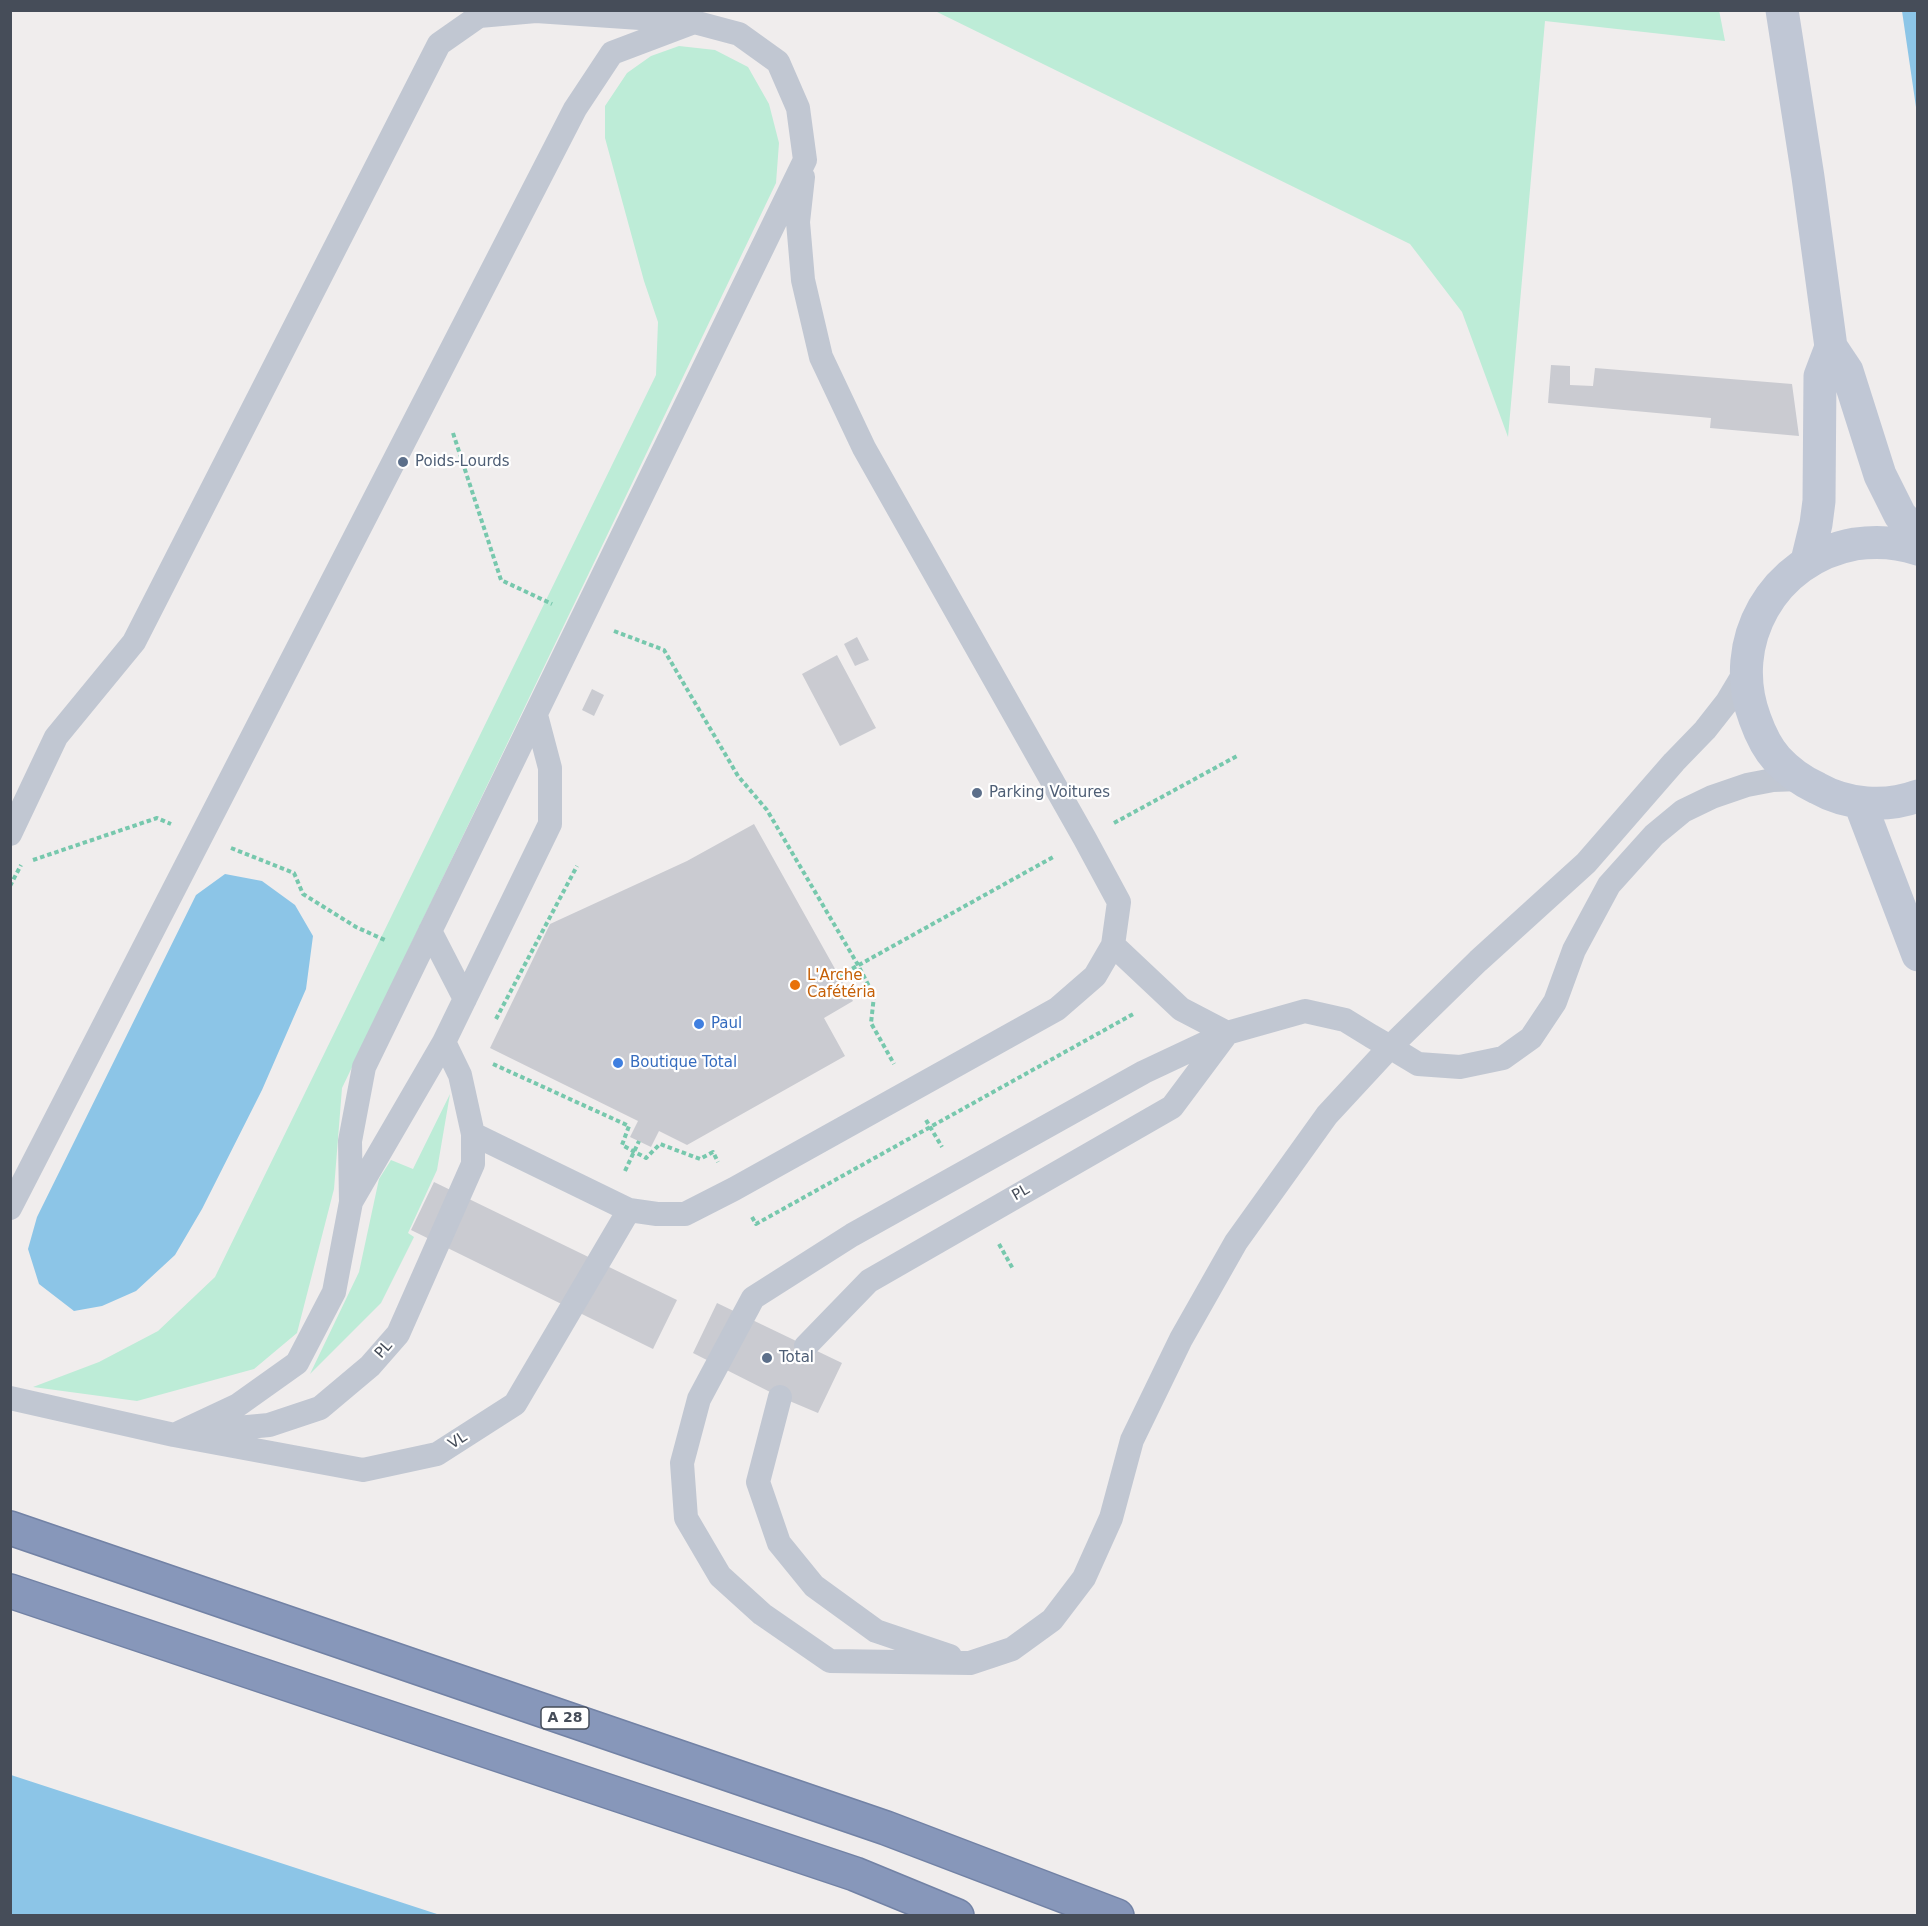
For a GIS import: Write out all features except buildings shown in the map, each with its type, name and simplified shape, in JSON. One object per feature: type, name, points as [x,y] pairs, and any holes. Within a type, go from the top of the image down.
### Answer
[{"type":"highway","name":"A 28","points":[[10,1528],[886,1828],[1117,1916]]},
{"type":"highway","points":[[10,1592],[855,1874],[957,1916]]},
{"type":"main road","points":[[1782,10],[1831,347],[1847,371],[1880,475],[1900,515],[1917,534]]},
{"type":"main road","points":[[1807,561],[1819,501],[1820,376],[1831,347]]},
{"type":"main road","points":[[1917,549],[1904,544],[1870,542],[1838,547],[1807,561],[1782,583],[1762,609],[1750,640],[1745,672],[1749,703],[1760,732],[1777,758],[1800,779],[1829,795],[1860,803],[1902,801],[1917,795]]},
{"type":"main road","points":[[1860,803],[1917,955]]},
{"type":"lane","points":[[10,834],[56,737],[134,642],[439,44],[479,16],[536,10],[694,22],[739,34],[778,62],[798,108],[805,160],[798,222],[803,280],[821,357],[864,448],[1119,902],[1113,945],[1095,976],[1057,1009],[686,1214],[657,1214],[629,1210],[473,1134]]},
{"type":"lane","points":[[10,1208],[575,109],[612,53],[694,22]]},
{"type":"lane","points":[[174,1434],[238,1405],[297,1363],[334,1292],[351,1202],[350,1141],[364,1067],[805,160]]},
{"type":"lane","points":[[1745,672],[1727,702],[1705,730],[1586,863],[1478,961],[1390,1047],[1327,1115],[1236,1242],[1180,1339],[1132,1440],[1111,1518],[1084,1578],[1052,1620],[1012,1649],[970,1663],[830,1661],[762,1614],[720,1576],[686,1518],[682,1463],[699,1399],[753,1298],[852,1235],[959,1175],[1144,1072],[1227,1033],[1305,1011],[1346,1020],[1390,1047],[1418,1064],[1460,1067],[1503,1058],[1531,1038],[1555,1002],[1574,950],[1609,885],[1654,835],[1683,811],[1712,796],[1747,785],[1773,780],[1800,779]]},
{"type":"lane","points":[[351,1202],[444,1042],[550,824],[549,768],[536,715]]},
{"type":"lane","points":[[430,931],[465,999]]},
{"type":"lane","points":[[1113,945],[1182,1009],[1227,1033]]},
{"type":"lane","name":"PL","points":[[806,1346],[869,1281],[1172,1107],[1227,1033]]},
{"type":"lane","name":"PL","points":[[174,1434],[269,1425],[320,1408],[370,1366],[398,1334],[473,1164],[473,1134],[460,1075],[444,1042]]},
{"type":"lane","name":"VL","points":[[10,1398],[174,1434],[363,1470],[437,1455],[515,1404],[629,1210]]},
{"type":"lane","points":[[780,1396],[758,1482],[779,1543],[814,1586],[876,1630],[970,1663]]},
{"type":"path","points":[[453,433],[501,580],[582,618],[664,650],[738,776],[767,810],[858,965],[874,996],[871,1023],[959,1175]]},
{"type":"path","points":[[838,976],[1237,756]]},
{"type":"path","points":[[33,860],[157,818],[294,873],[303,894],[356,927],[387,941]]},
{"type":"path","points":[[444,1042],[629,1126],[622,1145],[646,1158],[660,1144],[700,1159],[713,1152],[756,1224],[1138,1011]]},
{"type":"path","points":[[982,1216],[1013,1269]]},
{"type":"green space","points":[[1719,10],[1725,41],[1545,21],[1508,437],[1462,312],[1410,244],[935,11]]},
{"type":"green space","points":[[679,46],[715,50],[748,67],[769,104],[779,143],[776,183],[342,1088],[334,1189],[297,1333],[254,1369],[137,1401],[33,1387],[99,1362],[158,1331],[215,1277],[656,375],[658,322],[644,281],[605,138],[605,106],[627,73],[651,56]]},
{"type":"green space","points":[[450,1094],[437,1170],[408,1233],[414,1237],[381,1303],[310,1374],[359,1272],[379,1179],[391,1160],[413,1169]]},
{"type":"water","points":[[1902,11],[1917,11],[1917,114]]},
{"type":"water","points":[[225,874],[262,881],[295,905],[313,936],[306,989],[262,1090],[202,1209],[175,1255],[136,1291],[102,1306],[74,1311],[39,1284],[28,1249],[37,1217],[196,895]]},
{"type":"water","points":[[11,1775],[440,1915],[11,1915]]},
{"type":"place","name":"Poids-Lourds","points":[[403,462]]},
{"type":"place","name":"Parking Voitures","points":[[977,793]]},
{"type":"place","name":"L'Arche Cafétéria","points":[[795,985]]},
{"type":"place","name":"Paul","points":[[699,1024]]},
{"type":"place","name":"Boutique Total","points":[[618,1063]]},
{"type":"place","name":"Total","points":[[767,1358]]}]
